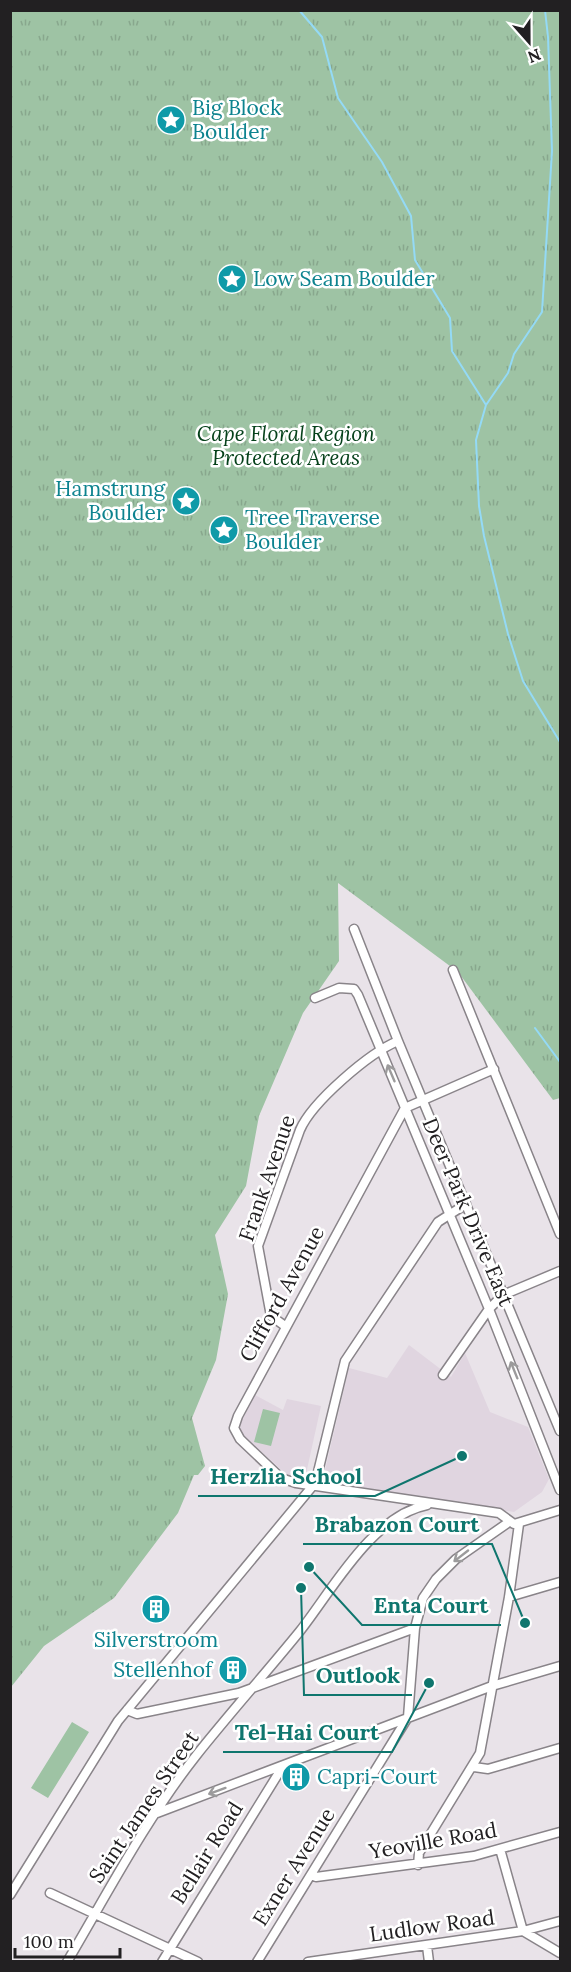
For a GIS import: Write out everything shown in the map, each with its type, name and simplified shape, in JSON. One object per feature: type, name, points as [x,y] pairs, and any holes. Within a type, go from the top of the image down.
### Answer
[{"type":"street","points":[[354,928],[398,1041],[561,1431]]},
{"type":"street","points":[[453,970],[561,1234]]},
{"type":"street","name":"Deer Park Drive East","points":[[315,998],[339,988],[356,991],[489,1309],[559,1480],[561,1490]]},
{"type":"street","name":"Frank Avenue","points":[[285,1326],[271,1316],[259,1254],[260,1239],[306,1116],[380,1048],[398,1041]]},
{"type":"street","points":[[405,1107],[494,1069]]},
{"type":"street","name":"Clifford Avenue","points":[[311,1488],[281,1478],[240,1439],[234,1428],[285,1326],[405,1107]]},
{"type":"street","points":[[10,1895],[127,1710],[311,1488],[317,1476],[345,1361],[438,1222],[466,1204]]},
{"type":"street","points":[[443,1375],[489,1309],[503,1295],[561,1270]]},
{"type":"street","points":[[311,1488],[499,1513],[509,1522],[519,1524],[561,1510]]},
{"type":"street","name":"Saint James Street","points":[[67,1962],[157,1813],[194,1758],[386,1525],[411,1510],[433,1504]]},
{"type":"street","name":"Exner Avenue","points":[[257,1962],[408,1717],[416,1628],[423,1598],[436,1579],[456,1558],[509,1522]]},
{"type":"street","points":[[418,1865],[419,1853],[474,1767],[480,1753],[509,1597],[519,1524]]},
{"type":"street","points":[[509,1597],[561,1582]]},
{"type":"street","points":[[127,1710],[137,1714],[239,1693],[416,1628]]},
{"type":"street","points":[[157,1813],[492,1686],[561,1666]]},
{"type":"street","points":[[474,1767],[488,1769],[561,1748]]},
{"type":"street","name":"Bellair Road","points":[[162,1962],[283,1766]]},
{"type":"street","name":"Bellair Road","points":[[260,1775],[266,1783],[265,1793]]},
{"type":"street","points":[[170,1794],[177,1800],[187,1802]]},
{"type":"street","name":"Yeoville Road","points":[[311,1875],[316,1878],[418,1865],[500,1849],[561,1832]]},
{"type":"street","points":[[500,1849],[524,1931],[561,1953]]},
{"type":"street","points":[[50,1893],[198,1962]]},
{"type":"street","name":"Ludlow Road","points":[[308,1962],[524,1931],[561,1921]]},
{"type":"street","points":[[426,1946],[429,1962]]},
{"type":"shaded area","points":[[409,1345],[451,1377],[465,1353],[490,1412],[528,1427],[549,1479],[542,1492],[514,1512],[322,1483],[349,1368],[387,1378]]},
{"type":"shaded area","points":[[255,1395],[283,1410],[287,1399],[321,1406],[306,1474],[300,1478],[286,1474],[241,1433],[240,1424]]},
{"type":"green space","name":"Cape Floral Region Protected Areas","points":[[11,11],[560,11],[560,1098],[553,1100],[458,972],[338,883],[339,961],[303,1013],[259,1116],[246,1186],[215,1235],[228,1294],[216,1360],[192,1418],[205,1466],[198,1475],[194,1475],[178,1513],[114,1598],[44,1646],[11,1687]]},
{"type":"green space","points":[[263,1409],[280,1413],[271,1446],[254,1442]]},
{"type":"green space","points":[[72,1722],[89,1732],[48,1798],[31,1788]]},
{"type":"waterway","points":[[299,10],[322,37],[338,98],[382,162],[411,216],[415,260],[450,318],[452,351],[486,405]]},
{"type":"waterway","points":[[545,10],[552,151],[542,312],[514,354],[508,373],[486,405],[476,440],[479,506],[508,634],[523,681],[560,742]]},
{"type":"waterway","points":[[535,1028],[560,1062]]},
{"type":"place","name":"Big Block Boulder","points":[[171,120]]},
{"type":"place","name":"Low Seam Boulder","points":[[232,279]]},
{"type":"place","name":"Hamstrung Boulder","points":[[186,501]]},
{"type":"place","name":"Tree Traverse Boulder","points":[[224,530]]},
{"type":"place","name":"Herzlia School","points":[[462,1456]]},
{"type":"place","name":"Enta Court","points":[[309,1567]]},
{"type":"place","name":"Outlook","points":[[301,1588]]},
{"type":"place","name":"Silverstroom","points":[[156,1609]]},
{"type":"place","name":"Brabazon Court","points":[[525,1623]]},
{"type":"place","name":"Stellenhof","points":[[233,1670]]},
{"type":"place","name":"Tel-Hai Court","points":[[429,1683]]},
{"type":"place","name":"Capri-Court","points":[[296,1777]]}]
